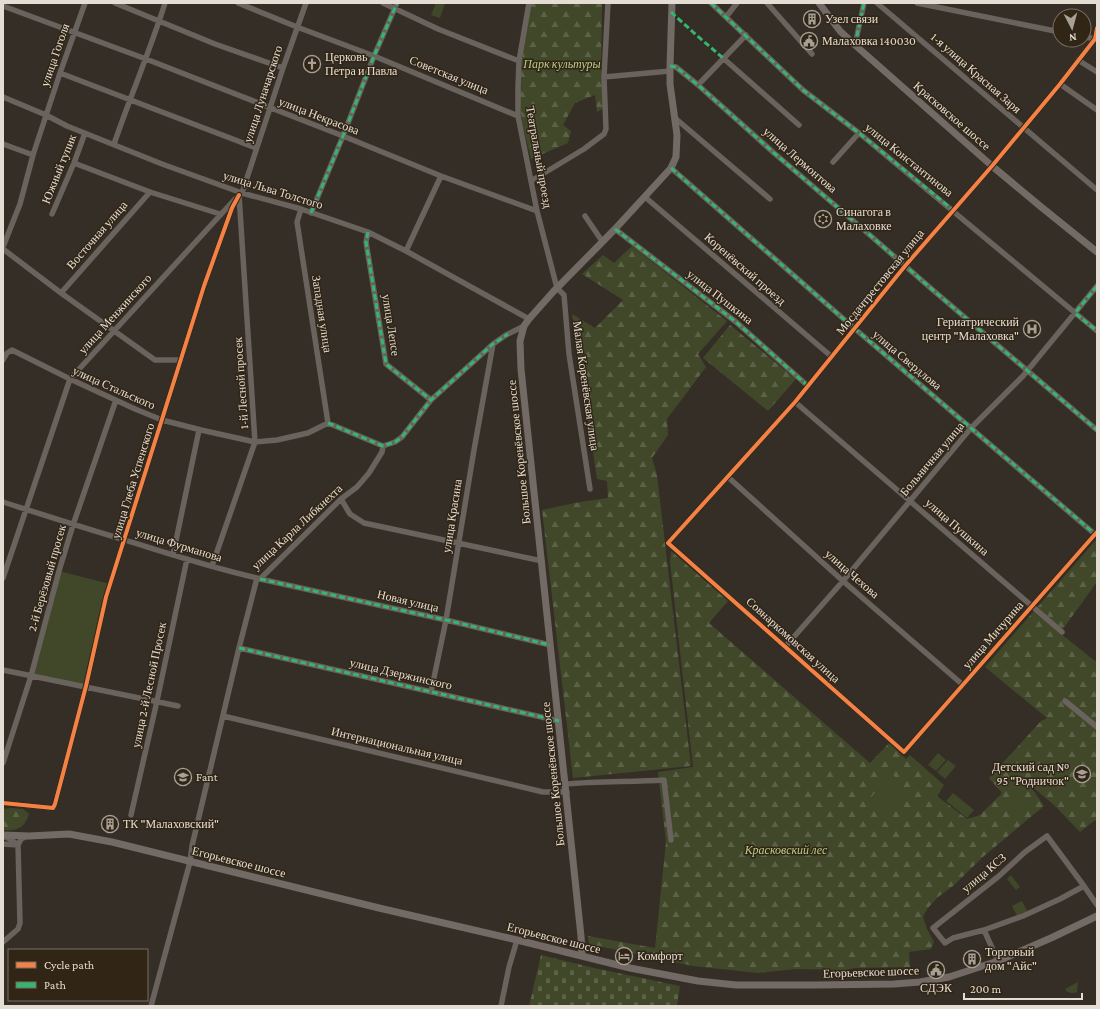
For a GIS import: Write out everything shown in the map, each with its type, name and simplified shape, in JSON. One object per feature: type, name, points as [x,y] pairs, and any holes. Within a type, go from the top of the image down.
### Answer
[{"type":"main road","name":"Большое Коренёвское шоссе","points":[[582,956],[566,784],[550,645],[521,369],[520,347],[524,326],[529,319],[553,292],[645,197],[671,168],[676,157],[677,135],[670,84],[672,3]]},
{"type":"main road","name":"Красковское шоссе","points":[[819,3],[840,31],[855,45],[992,166],[1097,252]]},
{"type":"main road","name":"Егорьевское шоссе","points":[[3,836],[68,834],[84,836],[653,973],[698,981],[739,985],[871,984],[920,982],[949,977],[998,961],[1097,916]]},
{"type":"street","name":"улица Гоголя","points":[[3,248],[4,237],[20,204],[33,155],[85,3]]},
{"type":"street","points":[[115,3],[215,44],[283,68]]},
{"type":"street","points":[[114,144],[165,3]]},
{"type":"street","name":"Советская улица","points":[[238,3],[374,56],[518,116]]},
{"type":"street","name":"улица Луначарского","points":[[240,194],[306,3]]},
{"type":"street","points":[[383,3],[438,29],[519,61]]},
{"type":"street","points":[[311,213],[397,3]]},
{"type":"street","name":"Театральный проезд","points":[[529,3],[519,61],[518,116],[537,211],[557,288]]},
{"type":"street","points":[[531,181],[584,149],[604,134],[606,129],[604,77],[608,3]]},
{"type":"street","name":"улица Константинова","points":[[711,3],[803,90],[859,133],[953,210],[1097,332]]},
{"type":"street","points":[[726,17],[737,3]]},
{"type":"street","points":[[767,3],[812,54]]},
{"type":"street","points":[[855,45],[864,3]]},
{"type":"street","name":"1-я улица Красная Заря","points":[[877,3],[1097,190]]},
{"type":"street","points":[[917,3],[1052,30]]},
{"type":"street","name":"улица Некрасова","points":[[3,6],[146,59],[441,176],[537,211]]},
{"type":"street","name":"Мосдачтрестовская улица","points":[[668,543],[795,402],[905,266],[992,166],[1096,39],[1097,28]]},
{"type":"street","points":[[698,85],[746,35]]},
{"type":"street","points":[[723,58],[799,125]]},
{"type":"street","points":[[1078,60],[1097,72]]},
{"type":"street","name":"улица Лермонтова","points":[[670,68],[676,67],[698,85],[774,153],[1097,430]]},
{"type":"street","points":[[604,77],[670,68]]},
{"type":"street","points":[[60,73],[256,148]]},
{"type":"street","points":[[1060,84],[1097,110]]},
{"type":"street","name":"улица Льва Толстого","points":[[3,97],[46,115],[67,126],[240,194],[302,210],[368,232],[406,251],[529,319]]},
{"type":"street","points":[[675,118],[770,199]]},
{"type":"street","name":"Южный тупик","points":[[52,214],[85,133]]},
{"type":"street","points":[[833,162],[859,133]]},
{"type":"street","points":[[3,144],[33,155]]},
{"type":"street","points":[[74,163],[150,192],[220,214],[240,194]]},
{"type":"street","name":"улица Свердлова","points":[[671,168],[854,328],[1096,534]]},
{"type":"street","points":[[406,251],[441,176]]},
{"type":"street","name":"Восточная улица","points":[[61,293],[150,192]]},
{"type":"street","name":"улица Глеба Успенского","points":[[3,803],[53,808],[55,804],[86,686],[106,597],[204,286],[232,208],[240,194]]},
{"type":"street","name":"1-й Лесной просек","points":[[212,566],[255,442],[240,194]]},
{"type":"street","name":"Коренёвский проезд","points":[[645,197],[832,358]]},
{"type":"street","name":"Западная улица","points":[[302,210],[296,222],[328,423]]},
{"type":"street","name":"улица Менжинского","points":[[3,578],[70,380],[220,214]]},
{"type":"street","points":[[585,216],[602,241]]},
{"type":"street","name":"улица Пушкина","points":[[615,229],[736,322],[808,386]]},
{"type":"street","name":"улица Лепсе","points":[[368,232],[366,242],[386,364],[431,400]]},
{"type":"street","points":[[3,248],[61,293],[155,360],[181,360]]},
{"type":"street","name":"Больничная улица","points":[[786,647],[971,428],[1027,371],[1097,286]]},
{"type":"street","name":"Малая Коренёвская улица","points":[[557,288],[564,295],[569,354],[590,488]]},
{"type":"street","points":[[328,423],[383,446],[395,442],[402,437],[431,400],[494,344],[506,335],[524,326]]},
{"type":"street","name":"улица Красина","points":[[431,692],[446,620],[494,344]]},
{"type":"street","name":"улица Стальского","points":[[3,360],[7,353],[12,350],[70,380],[162,420],[199,430],[255,442],[277,440],[308,433],[328,423]]},
{"type":"street","name":"2-й Берёзовый просек","points":[[3,763],[31,676],[59,571],[116,400]]},
{"type":"street","name":"улица Пушкина","points":[[795,402],[1062,632]]},
{"type":"street","points":[[173,555],[199,430]]},
{"type":"street","name":"улица Карла Либкнехта","points":[[151,1006],[190,862],[192,846],[239,648],[258,579],[341,499],[357,487],[369,473],[382,452],[383,446]]},
{"type":"street","name":"улица Чехова","points":[[728,477],[843,581],[963,685]]},
{"type":"street","points":[[341,499],[350,514],[364,523],[459,542],[542,561]]},
{"type":"street","name":"улица Фурманова","points":[[3,502],[173,555],[258,579]]},
{"type":"street","name":"улица Мичурина","points":[[904,752],[1096,534]]},
{"type":"street","name":"Совнаркомовская улица","points":[[668,543],[904,752]]},
{"type":"street","name":"улица 2-й Лесной Просек","points":[[131,815],[187,559]]},
{"type":"street","name":"Новая улица","points":[[258,579],[446,620],[550,645]]},
{"type":"street","name":"улица Дзержинского","points":[[239,648],[559,721]]},
{"type":"street","points":[[3,670],[178,706]]},
{"type":"street","points":[[1065,701],[1097,727]]},
{"type":"street","name":"Интернациональная улица","points":[[223,716],[543,792],[566,792]]},
{"type":"street","points":[[566,784],[664,780],[671,840]]},
{"type":"street","points":[[3,836],[18,845]]},
{"type":"street","points":[[3,942],[18,929],[20,923],[18,845],[21,839],[30,836]]},
{"type":"street","name":"улица КСЗ","points":[[1084,886],[1023,916],[984,930],[953,938],[945,943],[933,928],[999,876],[1025,852],[1046,836],[1084,886],[1097,905]]},
{"type":"street","points":[[3,844],[18,845]]},
{"type":"street","points":[[984,930],[998,961]]},
{"type":"street","points":[[501,1006],[509,967],[517,940]]},
{"type":"green space","points":[[436,3],[445,3],[440,18],[431,15]]},
{"type":"green space","name":"Парк культуры","points":[[531,3],[602,3],[601,71],[604,108],[597,112],[595,95],[575,103],[563,125],[571,131],[568,143],[531,159],[522,122],[519,95],[522,59]]},
{"type":"green space","points":[[632,246],[727,321],[698,354],[706,367],[667,419],[668,435],[652,458],[657,475],[691,766],[573,778],[542,510],[608,498],[607,481],[597,479],[572,314],[595,328],[623,300],[582,274],[603,255],[614,263]]},
{"type":"green space","points":[[730,325],[796,379],[768,411],[703,358]]},
{"type":"green space","name":"Красковский лес","points":[[1096,540],[1097,582],[1060,633],[1095,661],[1097,659],[1097,822],[1095,820],[1080,832],[1054,805],[1029,784],[1044,806],[984,856],[953,886],[938,897],[927,909],[923,917],[934,942],[931,949],[909,952],[910,967],[855,968],[845,970],[796,969],[758,973],[693,966],[589,944],[588,936],[655,948],[666,842],[658,772],[693,767],[670,562],[671,551],[728,601],[709,623],[870,763],[889,743],[906,759],[910,755],[944,785],[937,796],[967,819],[980,815],[1002,793],[989,778],[1041,721],[1047,718],[985,667]]},
{"type":"green space","points":[[59,571],[110,584],[86,686],[31,676]]},
{"type":"green space","points":[[938,753],[946,760],[936,771],[928,765]]},
{"type":"green space","points":[[948,760],[956,766],[945,779],[937,772]]},
{"type":"green space","points":[[891,773],[904,786],[903,798],[890,812],[869,800]]},
{"type":"green space","points":[[953,793],[974,810],[967,818],[946,801]]},
{"type":"green space","points":[[1021,799],[1024,807],[1013,812],[1010,804]]},
{"type":"green space","points":[[3,809],[23,809],[29,814],[25,823],[20,828],[3,830]]},
{"type":"green space","points":[[1011,875],[1020,887],[1016,890],[1007,879]]},
{"type":"green space","points":[[1022,901],[1027,911],[1017,916],[1012,906]]},
{"type":"green space","points":[[541,955],[680,986],[677,1006],[529,1006]]},
{"type":"green space","points":[[1078,982],[1077,992],[1070,993],[1065,989]]},
{"type":"marked path","points":[[311,213],[397,3]]},
{"type":"marked path","points":[[711,3],[803,90],[859,133],[953,210],[955,208]]},
{"type":"marked path","points":[[855,45],[864,3]]},
{"type":"marked path","points":[[671,12],[723,58]]},
{"type":"marked path","points":[[670,66],[676,67],[698,85],[774,153],[1097,430]]},
{"type":"marked path","points":[[671,168],[854,328],[1095,534]]},
{"type":"marked path","points":[[615,229],[736,322],[808,386]]},
{"type":"marked path","points":[[368,232],[366,242],[386,364],[431,400]]},
{"type":"marked path","points":[[1097,286],[1075,313],[1097,331]]},
{"type":"marked path","points":[[328,423],[383,446],[395,442],[402,437],[431,400],[493,344],[508,334]]},
{"type":"marked path","points":[[260,579],[446,620],[550,645]]},
{"type":"marked path","points":[[239,648],[559,721]]},
{"type":"cycle path","points":[[1097,28],[1095,39],[992,166],[905,266],[795,402],[668,543],[904,752],[1097,532]]},
{"type":"cycle path","points":[[3,803],[53,808],[55,804],[86,686],[106,597],[204,286],[232,208],[239,195]]},
{"type":"place","name":"Узел связи","points":[[812,19]]},
{"type":"place","name":"Малаховка 140030","points":[[809,41]]},
{"type":"place","name":"Церковь Петра и Павла","points":[[312,64]]},
{"type":"place","name":"Синагога в Малаховке","points":[[823,219]]},
{"type":"place","name":"Гериатрический центр \"Малаховка\"","points":[[1032,329]]},
{"type":"place","name":"Детский сад № 95 \"Родничок\"","points":[[1082,774]]},
{"type":"place","name":"Fant","points":[[183,777]]},
{"type":"place","name":"ТК \"Малаховский\"","points":[[110,824]]},
{"type":"place","name":"Комфорт","points":[[624,956]]},
{"type":"place","name":"Торговый дом \"Айс\"","points":[[972,959]]},
{"type":"place","name":"СДЭК","points":[[936,970]]}]
